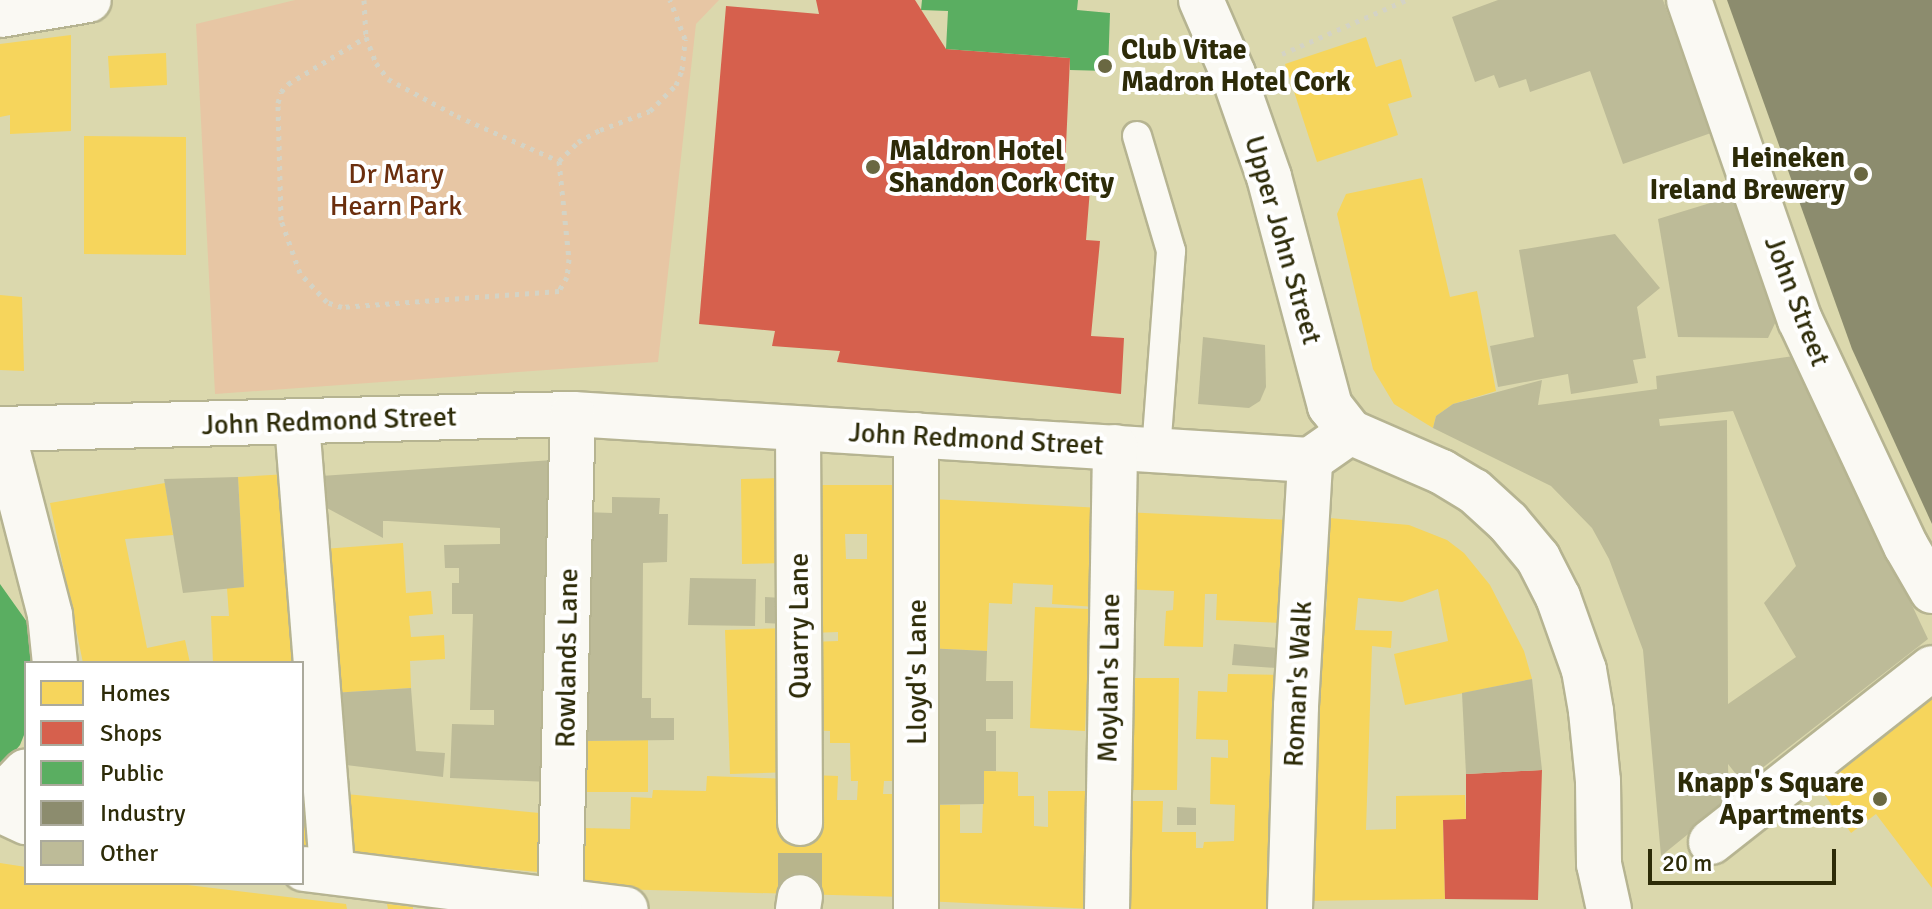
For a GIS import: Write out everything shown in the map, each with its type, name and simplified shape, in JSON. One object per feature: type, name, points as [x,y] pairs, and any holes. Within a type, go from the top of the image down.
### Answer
[{"type":"street","points":[[0,15],[89,0]]},
{"type":"street","name":"Upper John Street","points":[[1201,0],[1233,74],[1269,177],[1330,406],[1350,432]]},
{"type":"street","name":"John Street","points":[[1689,0],[1800,320],[1906,546],[1932,591]]},
{"type":"street","name":"John Redmond Street","points":[[1,429],[573,414],[1310,460]]},
{"type":"street","name":"Rowlands Lane","points":[[560,902],[573,414]]},
{"type":"street","points":[[297,423],[317,870],[626,909]]},
{"type":"street","points":[[1,429],[50,615],[55,661]]},
{"type":"street","name":"Quarry Lane","points":[[798,430],[800,823]]},
{"type":"street","points":[[1310,460],[1350,432],[1442,472],[1474,491],[1508,522],[1538,558],[1558,597],[1584,670],[1598,781],[1599,864],[1608,909]]},
{"type":"street","name":"Lloyd's Lane","points":[[916,435],[916,909]]},
{"type":"street","name":"Moylan's Lane","points":[[1107,909],[1136,448]]},
{"type":"street","name":"Roman's Walk","points":[[1290,909],[1296,706],[1310,460]]},
{"type":"street","points":[[1711,842],[1932,668]]},
{"type":"street","points":[[0,798],[24,773]]},
{"type":"street","points":[[0,810],[24,821]]},
{"type":"lane","points":[[1136,448],[1171,251],[1137,136]]},
{"type":"path","points":[[364,0],[366,37],[376,63],[388,79],[457,116],[559,161]]},
{"type":"path","points":[[559,161],[578,142],[650,111],[671,92],[682,70],[685,39],[670,0]]},
{"type":"path","points":[[1286,52],[1406,0]]},
{"type":"path","points":[[366,37],[288,84],[278,103],[281,220],[300,273],[327,302],[342,307],[559,291],[567,277],[569,259],[559,161]]},
{"type":"green space","name":"Dr Mary Hearn Park","points":[[295,0],[719,0],[696,24],[658,362],[215,394],[196,24]]},
{"type":"building: Homes","points":[[71,35],[71,131],[10,134],[10,115],[0,117],[0,44]]},
{"type":"building: Homes","points":[[1366,37],[1376,67],[1401,59],[1412,97],[1388,104],[1398,135],[1317,162],[1285,64]]},
{"type":"building: Homes","points":[[166,53],[167,85],[110,88],[108,56]]},
{"type":"building: Homes","points":[[84,136],[186,137],[186,255],[84,254]]},
{"type":"building: Homes","points":[[1422,178],[1450,297],[1477,291],[1496,391],[1453,404],[1436,416],[1433,428],[1394,404],[1373,369],[1337,214],[1346,194]]},
{"type":"building: Homes","points":[[0,295],[22,297],[24,371],[0,370]]},
{"type":"building: Homes","points":[[288,474],[302,661],[213,661],[211,616],[229,616],[227,588],[244,587],[238,477]]},
{"type":"building: Homes","points":[[786,478],[788,563],[742,564],[741,479]]},
{"type":"building: Homes","points":[[165,483],[173,535],[125,539],[147,648],[185,640],[190,661],[83,661],[50,503]]},
{"type":"building: Homes","points":[[811,485],[908,485],[907,781],[884,781],[883,794],[905,794],[903,897],[580,888],[581,828],[630,829],[631,797],[652,798],[653,790],[706,791],[707,776],[793,779],[811,775],[838,776],[837,800],[857,800],[858,781],[851,781],[850,743],[830,743],[830,731],[809,730],[810,642],[838,641],[838,632],[811,633]],"holes":[[[845,534],[867,534],[867,559],[846,559]]]},
{"type":"building: Homes","points":[[932,499],[1102,508],[1096,607],[1052,604],[1053,585],[1013,583],[1012,604],[989,603],[987,651],[925,648]]},
{"type":"building: Homes","points":[[1124,512],[1288,520],[1284,623],[1216,620],[1217,594],[1205,594],[1203,647],[1164,646],[1166,611],[1173,610],[1174,591],[1120,589]]},
{"type":"building: Homes","points":[[1318,517],[1409,525],[1447,540],[1464,553],[1490,585],[1524,651],[1532,679],[1405,705],[1394,654],[1448,641],[1438,589],[1402,602],[1358,598],[1355,630],[1392,631],[1391,648],[1372,646],[1366,830],[1396,829],[1396,796],[1465,795],[1466,819],[1443,820],[1445,899],[1301,901],[1313,626],[1325,627],[1327,595],[1311,594]]},
{"type":"building: Homes","points":[[403,543],[406,593],[431,591],[433,614],[409,616],[411,637],[444,635],[445,659],[410,661],[411,688],[332,693],[323,549]]},
{"type":"building: Homes","points":[[1035,607],[1090,609],[1085,731],[1030,728]]},
{"type":"building: Homes","points":[[788,628],[793,772],[730,774],[725,630]]},
{"type":"building: Homes","points":[[1228,674],[1279,675],[1277,909],[1121,909],[1123,801],[1163,801],[1162,832],[1196,832],[1196,848],[1203,848],[1204,842],[1234,841],[1235,805],[1210,804],[1211,757],[1228,758],[1228,740],[1196,739],[1198,691],[1227,692]]},
{"type":"building: Homes","points":[[1126,678],[1179,678],[1177,790],[1124,790]]},
{"type":"building: Homes","name":"Knapp's Square Apartments","points":[[1932,688],[1932,888],[1876,814],[1851,833],[1818,785]]},
{"type":"building: Homes","points":[[648,740],[648,792],[584,792],[583,741]]},
{"type":"building: Homes","points":[[984,771],[1018,772],[1018,796],[1034,796],[1034,826],[1048,827],[1048,791],[1094,791],[1093,909],[924,901],[924,805],[960,805],[960,833],[982,833]]},
{"type":"building: Homes","points":[[304,787],[312,788],[316,851],[304,850]]},
{"type":"building: Homes","points":[[346,794],[550,814],[550,873],[350,855]]},
{"type":"building: Homes","points":[[0,863],[24,867],[24,885],[188,885],[346,904],[347,909],[0,909]]},
{"type":"building: Homes","points":[[387,904],[413,907],[413,909],[388,909]]},
{"type":"building: Shops","points":[[816,0],[915,0],[946,49],[1070,58],[1064,190],[1090,189],[1086,240],[1100,241],[1091,336],[1124,338],[1121,394],[837,362],[840,351],[772,346],[775,331],[699,324],[726,6],[819,14]]},
{"type":"building: Shops","points":[[1542,770],[1538,900],[1445,899],[1443,820],[1466,819],[1466,774]]},
{"type":"building: Public","points":[[922,0],[1078,0],[1077,10],[1110,13],[1108,71],[1070,70],[1070,58],[946,49],[948,11],[921,10]]},
{"type":"building: Public","points":[[0,584],[27,622],[37,661],[24,661],[24,735],[20,745],[0,769]]},
{"type":"building: Industry","name":"Heineken Ireland Brewery","points":[[1727,0],[1932,0],[1932,524],[1852,349]]},
{"type":"building: Other","points":[[1498,0],[1663,0],[1711,133],[1623,164],[1590,71],[1530,92],[1526,79],[1499,88],[1494,75],[1475,82],[1452,17]]},
{"type":"building: Other","points":[[1733,196],[1779,315],[1768,338],[1678,337],[1658,219]]},
{"type":"building: Other","points":[[1615,234],[1660,288],[1637,307],[1646,358],[1633,360],[1638,383],[1571,394],[1568,374],[1498,387],[1490,346],[1534,337],[1519,250]]},
{"type":"building: Other","points":[[1203,337],[1265,345],[1266,387],[1260,401],[1249,408],[1198,404]]},
{"type":"building: Other","points":[[1794,356],[1928,639],[1743,783],[1728,764],[1729,801],[1661,856],[1643,650],[1609,559],[1592,528],[1551,486],[1433,428],[1436,416],[1453,404],[1542,380],[1538,405],[1657,389],[1656,376]],"holes":[[[1733,411],[1796,566],[1764,603],[1796,657],[1728,704],[1727,420],[1660,426],[1659,419]]]},
{"type":"building: Other","points":[[553,460],[550,782],[450,778],[452,724],[494,725],[494,710],[470,710],[473,614],[452,614],[452,583],[459,583],[459,568],[445,568],[444,545],[500,544],[500,528],[383,521],[383,538],[325,507],[321,476]]},
{"type":"building: Other","points":[[238,477],[244,587],[183,593],[164,479]]},
{"type":"building: Other","points":[[612,497],[660,498],[659,514],[668,514],[667,562],[643,563],[642,698],[651,698],[651,718],[674,718],[674,740],[583,741],[585,512],[612,513]]},
{"type":"building: Other","points":[[690,578],[756,579],[755,626],[688,625]]},
{"type":"building: Other","points":[[765,597],[783,598],[783,624],[765,623]]},
{"type":"building: Other","points":[[1234,644],[1278,648],[1276,668],[1232,665]]},
{"type":"building: Other","points":[[925,648],[987,651],[986,681],[1013,681],[1013,719],[986,719],[986,731],[996,731],[996,771],[984,771],[984,804],[924,805]]},
{"type":"building: Other","points":[[1532,679],[1542,770],[1466,774],[1462,693]]},
{"type":"building: Other","points":[[411,688],[416,751],[445,753],[443,777],[338,764],[332,693]]},
{"type":"building: Other","points":[[1177,807],[1196,808],[1196,825],[1177,825]]},
{"type":"tunnel","points":[[800,823],[800,897]]},
{"type":"place","name":"Club Vitae Madron Hotel Cork","points":[[1105,66]]},
{"type":"place","name":"Maldron Hotel Shandon Cork City","points":[[873,167]]},
{"type":"place","name":"Heineken Ireland Brewery","points":[[1861,174]]},
{"type":"place","name":"Knapp's Square Apartments","points":[[1880,799]]}]
